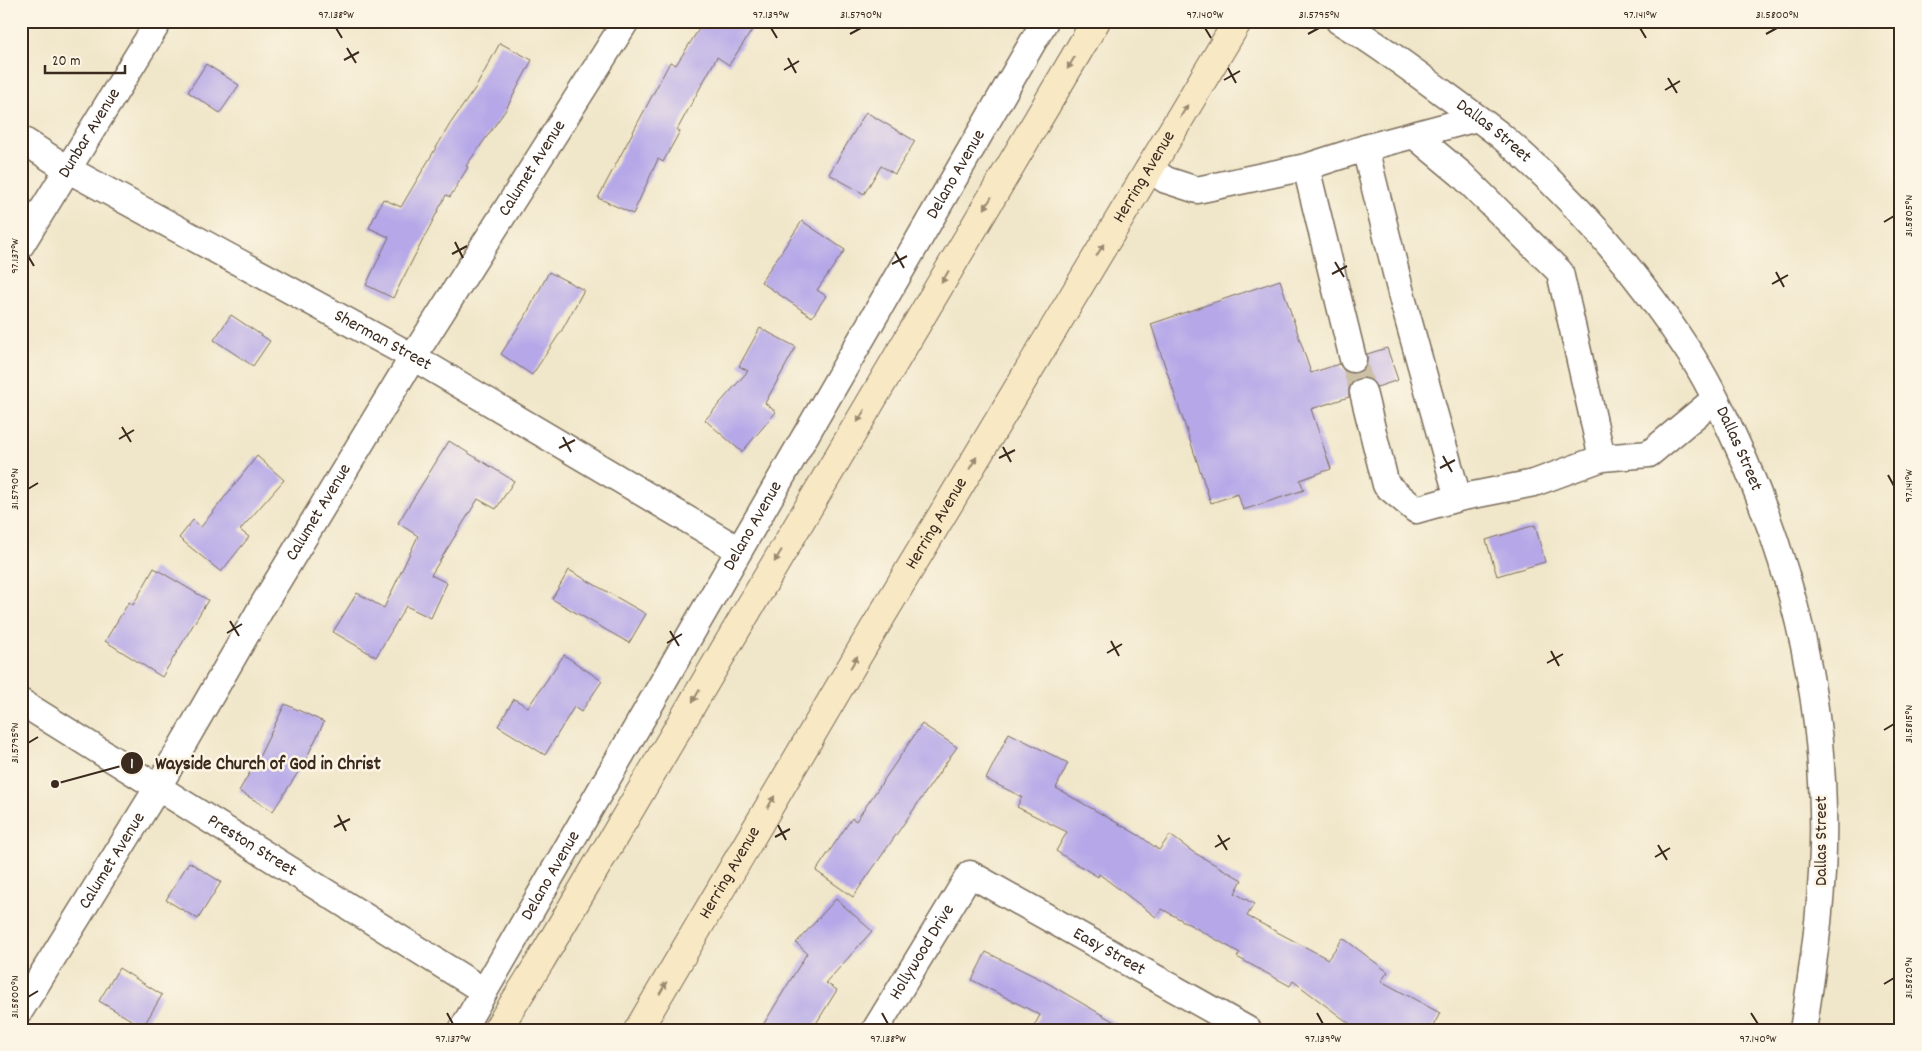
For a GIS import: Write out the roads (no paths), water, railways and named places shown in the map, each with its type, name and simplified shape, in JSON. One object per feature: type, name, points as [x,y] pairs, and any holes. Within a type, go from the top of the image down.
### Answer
[{"type":"main road","points":[[497,1030],[541,960],[1096,21]]},
{"type":"main road","name":"Herring Avenue","points":[[638,1030],[860,652],[1238,21]]},
{"type":"street","name":"Dunbar Avenue","points":[[21,245],[69,170],[159,21]]},
{"type":"street","name":"Calumet Avenue","points":[[21,1009],[158,787],[263,605],[413,357],[626,21]]},
{"type":"street","name":"Delano Avenue","points":[[462,1030],[1045,21]]},
{"type":"street","name":"Dallas Street","points":[[1339,21],[1369,38],[1478,118],[1547,178],[1582,214],[1646,290],[1693,358],[1731,430],[1763,505],[1789,583],[1807,662],[1819,745],[1823,809],[1822,891],[1816,956],[1803,1030]]},
{"type":"street","points":[[1149,169],[1166,180],[1197,190],[1306,167],[1365,148],[1478,118]]},
{"type":"street","points":[[1414,135],[1461,174],[1560,272],[1602,458]]},
{"type":"street","name":"Sherman Street","points":[[21,139],[69,170],[413,357],[739,550]]},
{"type":"street","points":[[1365,148],[1403,301],[1458,498]]},
{"type":"street","points":[[1306,167],[1353,359]]},
{"type":"street","points":[[1363,392],[1386,484],[1416,510],[1458,498],[1534,484],[1602,458],[1649,454],[1715,400]]},
{"type":"street","name":"Preston Street","points":[[21,702],[484,991]]},
{"type":"street","name":"Hollywood Drive","points":[[875,1030],[970,874]]},
{"type":"street","name":"Easy Street","points":[[970,874],[1248,1030]]},
{"type":"tunnel","points":[[1353,359],[1363,392]]},
{"type":"place","name":"Wayside Church of God in Christ","points":[[55,784]]}]
